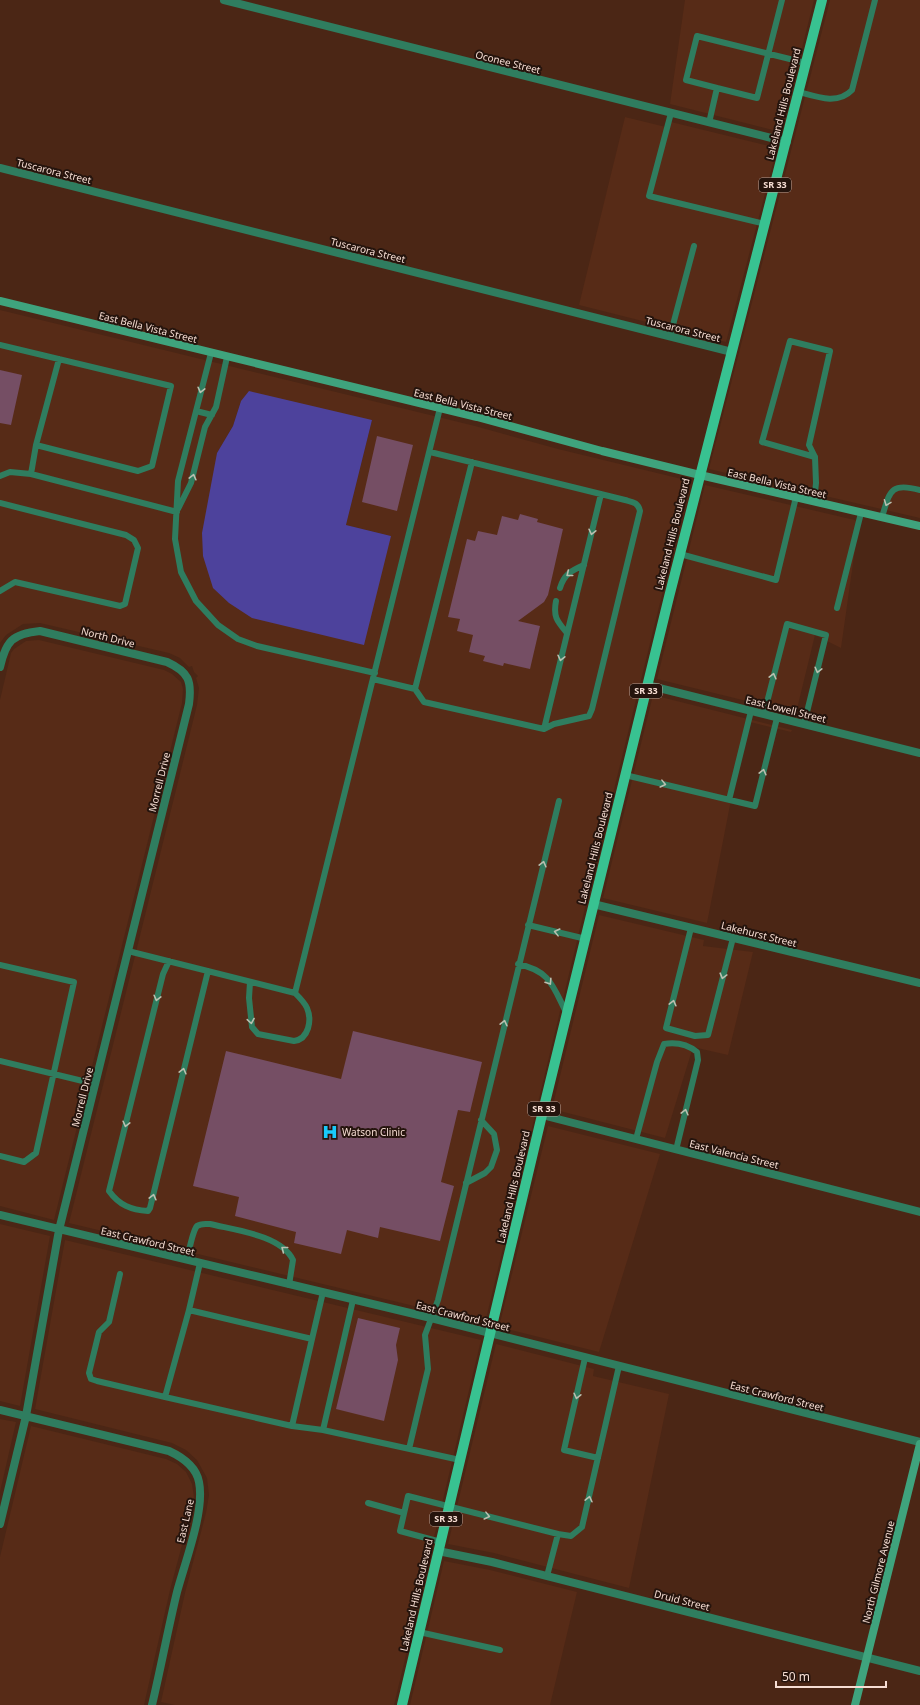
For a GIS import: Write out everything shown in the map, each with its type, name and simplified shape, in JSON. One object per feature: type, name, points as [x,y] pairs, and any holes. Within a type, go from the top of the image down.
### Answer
[{"type":"main road","name":"Lakeland Hills Boulevard","points":[[402,1705],[625,774],[822,0]]},
{"type":"street","name":"Oconee Street","points":[[224,0],[787,142]]},
{"type":"street","name":"Tuscarora Street","points":[[0,168],[732,352]]},
{"type":"street","name":"East Bella Vista Street","points":[[0,301],[440,408],[700,475],[920,526]]},
{"type":"street","name":"North Drive","points":[[0,668],[4,650],[10,642],[24,633],[40,631],[167,662],[176,666],[187,677]]},
{"type":"street","name":"Morrell Drive","points":[[0,1524],[26,1416],[59,1230],[189,704],[191,688],[187,677]]},
{"type":"street","name":"East Lowell Street","points":[[647,685],[920,753]]},
{"type":"street","name":"Lakehurst Street","points":[[593,904],[920,984]]},
{"type":"street","name":"East Valencia Street","points":[[542,1116],[920,1212]]},
{"type":"street","name":"East Crawford Street","points":[[0,1215],[431,1318],[920,1443]]},
{"type":"street","name":"East Lane","points":[[0,1410],[169,1451],[181,1457],[192,1466],[199,1480],[201,1497],[199,1512],[178,1591],[152,1705]]},
{"type":"street","name":"North Gilmore Avenue","points":[[855,1705],[920,1443]]},
{"type":"street","name":"Druid Street","points":[[440,1547],[492,1562],[920,1671]]},
{"type":"lane","points":[[782,0],[768,53],[757,98],[686,80],[697,36],[768,53],[806,63]]},
{"type":"lane","points":[[799,92],[822,98],[843,98],[852,90],[875,0]]},
{"type":"lane","points":[[709,123],[717,88]]},
{"type":"lane","points":[[671,113],[649,196],[765,224]]},
{"type":"lane","points":[[670,336],[694,246]]},
{"type":"lane","points":[[814,502],[816,483],[815,456],[809,445],[830,351],[790,341],[762,442],[815,456]]},
{"type":"lane","points":[[0,345],[171,386],[152,466],[138,470],[36,445]]},
{"type":"lane","points":[[211,353],[178,481],[174,539],[181,572],[196,601],[218,625],[238,639],[257,646],[374,676],[415,689],[424,702],[544,729],[554,724],[589,716],[640,511],[638,506],[635,503],[601,494],[430,452]]},
{"type":"lane","points":[[177,512],[191,483],[205,428],[216,406],[227,357]]},
{"type":"lane","points":[[31,474],[36,445],[59,359]]},
{"type":"lane","points":[[295,993],[440,408]]},
{"type":"lane","points":[[196,411],[212,414]]},
{"type":"lane","points":[[415,689],[472,462]]},
{"type":"lane","points":[[0,476],[10,472],[31,474],[177,512]]},
{"type":"lane","points":[[882,517],[889,497],[895,488],[907,486],[920,490]]},
{"type":"lane","points":[[544,729],[601,494]]},
{"type":"lane","points":[[680,554],[776,580],[796,497]]},
{"type":"lane","points":[[0,503],[126,535],[134,540],[138,548],[125,604],[120,606],[15,582],[0,591]]},
{"type":"lane","points":[[837,608],[861,513]]},
{"type":"lane","points":[[560,588],[563,579],[569,572],[584,565]]},
{"type":"lane","points":[[556,601],[554,612],[557,621],[567,633]]},
{"type":"lane","points":[[764,714],[787,624],[826,635],[804,724]]},
{"type":"lane","points":[[729,800],[751,711]]},
{"type":"lane","points":[[625,774],[755,806],[777,718]]},
{"type":"lane","points":[[409,1448],[428,1369],[425,1335],[438,1300],[508,1004],[559,801]]},
{"type":"lane","points":[[528,924],[586,939]]},
{"type":"lane","points":[[691,928],[666,1028],[695,1036],[708,1035],[733,938]]},
{"type":"lane","points":[[128,951],[295,993],[307,1007],[310,1021],[306,1034],[299,1041],[258,1034],[252,1027],[249,998],[250,982]]},
{"type":"lane","points":[[169,961],[163,974],[109,1192],[116,1201],[140,1210],[148,1211],[150,1208],[208,971]]},
{"type":"lane","points":[[518,964],[529,966],[543,973],[548,978],[567,1014]]},
{"type":"lane","points":[[0,965],[74,982],[36,1153],[24,1162],[0,1156]]},
{"type":"lane","points":[[636,1139],[656,1062],[664,1044],[673,1042],[690,1047],[697,1052],[698,1060],[676,1150]]},
{"type":"lane","points":[[0,1061],[95,1084]]},
{"type":"lane","points":[[466,1183],[478,1178],[488,1170],[494,1160],[497,1150],[494,1134],[481,1120]]},
{"type":"lane","points":[[188,1260],[195,1230],[198,1226],[203,1224],[210,1224],[271,1240],[285,1248],[293,1260],[289,1285]]},
{"type":"lane","points":[[165,1397],[190,1310],[200,1263]]},
{"type":"lane","points":[[120,1274],[109,1322],[98,1332],[89,1373],[90,1376],[97,1381],[292,1426],[323,1430],[460,1460]]},
{"type":"lane","points":[[292,1426],[323,1292]]},
{"type":"lane","points":[[323,1430],[353,1300]]},
{"type":"lane","points":[[190,1310],[312,1339]]},
{"type":"lane","points":[[585,1358],[564,1450],[598,1458]]},
{"type":"lane","points":[[440,1547],[400,1531],[408,1496],[558,1534],[571,1536],[582,1527],[619,1366]]},
{"type":"lane","points":[[368,1503],[404,1513]]},
{"type":"lane","points":[[547,1576],[558,1534]]},
{"type":"lane","points":[[419,1632],[500,1650]]},
{"type":"shaded area","points":[[685,0],[814,0],[781,132],[670,104]]},
{"type":"shaded area","points":[[830,0],[920,0],[920,518],[709,469]]},
{"type":"shaded area","points":[[625,117],[666,127],[667,121],[777,148],[726,342],[579,305]]},
{"type":"shaded area","points":[[0,310],[475,426],[558,449],[690,481],[485,1323],[69,1223],[197,705],[199,688],[196,678],[198,676],[194,672],[192,666],[189,667],[180,658],[169,653],[40,623],[23,624],[6,635],[0,643]],"holes":[[[241,401],[372,420],[346,525],[391,536],[213,588],[217,453],[233,426]]]},
{"type":"shaded area","points":[[249,391],[372,420],[346,525],[391,536],[364,645],[252,618],[229,603],[213,588],[203,556],[202,533],[217,453],[233,426],[241,401]]},
{"type":"shaded area","points":[[705,485],[859,521],[841,648],[815,635],[796,713],[657,679]]},
{"type":"shaded area","points":[[39,640],[164,670],[172,674],[181,682],[183,689],[182,703],[54,1220],[0,1206],[0,700],[11,653],[14,649],[26,641]]},
{"type":"shaded area","points":[[653,695],[792,730],[791,732],[750,722],[730,805],[707,923],[603,898]]},
{"type":"shaded area","points":[[599,915],[704,940],[703,946],[753,952],[728,1055],[693,1047],[665,1138],[552,1109]]},
{"type":"shaded area","points":[[548,1126],[660,1154],[599,1352],[499,1327]]},
{"type":"shaded area","points":[[0,1224],[50,1236],[20,1406],[0,1401]]},
{"type":"shaded area","points":[[65,1240],[481,1340],[394,1705],[175,1705],[161,1702],[185,1593],[206,1513],[209,1495],[207,1478],[197,1460],[186,1450],[172,1443],[35,1409]]},
{"type":"shaded area","points":[[496,1344],[594,1369],[593,1376],[669,1394],[629,1588],[494,1553],[448,1544]]},
{"type":"shaded area","points":[[0,1419],[16,1422],[0,1492]]},
{"type":"shaded area","points":[[31,1426],[166,1459],[177,1464],[186,1472],[192,1484],[194,1497],[191,1511],[170,1590],[144,1705],[0,1705],[0,1557]]},
{"type":"shaded area","points":[[444,1561],[490,1570],[577,1592],[550,1705],[410,1705]]},
{"type":"building","points":[[0,370],[22,375],[11,425],[0,423]]},
{"type":"building","points":[[377,436],[413,445],[397,511],[362,502]]},
{"type":"building","points":[[520,514],[538,519],[537,522],[563,529],[548,595],[544,602],[518,621],[540,626],[530,669],[504,663],[503,666],[483,661],[485,656],[469,652],[473,635],[457,631],[460,619],[448,617],[467,539],[475,541],[478,531],[497,535],[502,516],[518,520]]},
{"type":"building","name":"Watson Clinic","points":[[353,1031],[482,1062],[470,1112],[458,1110],[441,1182],[454,1186],[440,1241],[380,1227],[378,1238],[347,1230],[341,1254],[294,1243],[296,1232],[235,1216],[239,1197],[193,1186],[226,1051],[341,1079]]},
{"type":"building","points":[[358,1318],[400,1328],[396,1345],[398,1360],[384,1421],[336,1409]]},
{"type":"place","name":"Watson Clinic","points":[[330,1132]]}]
